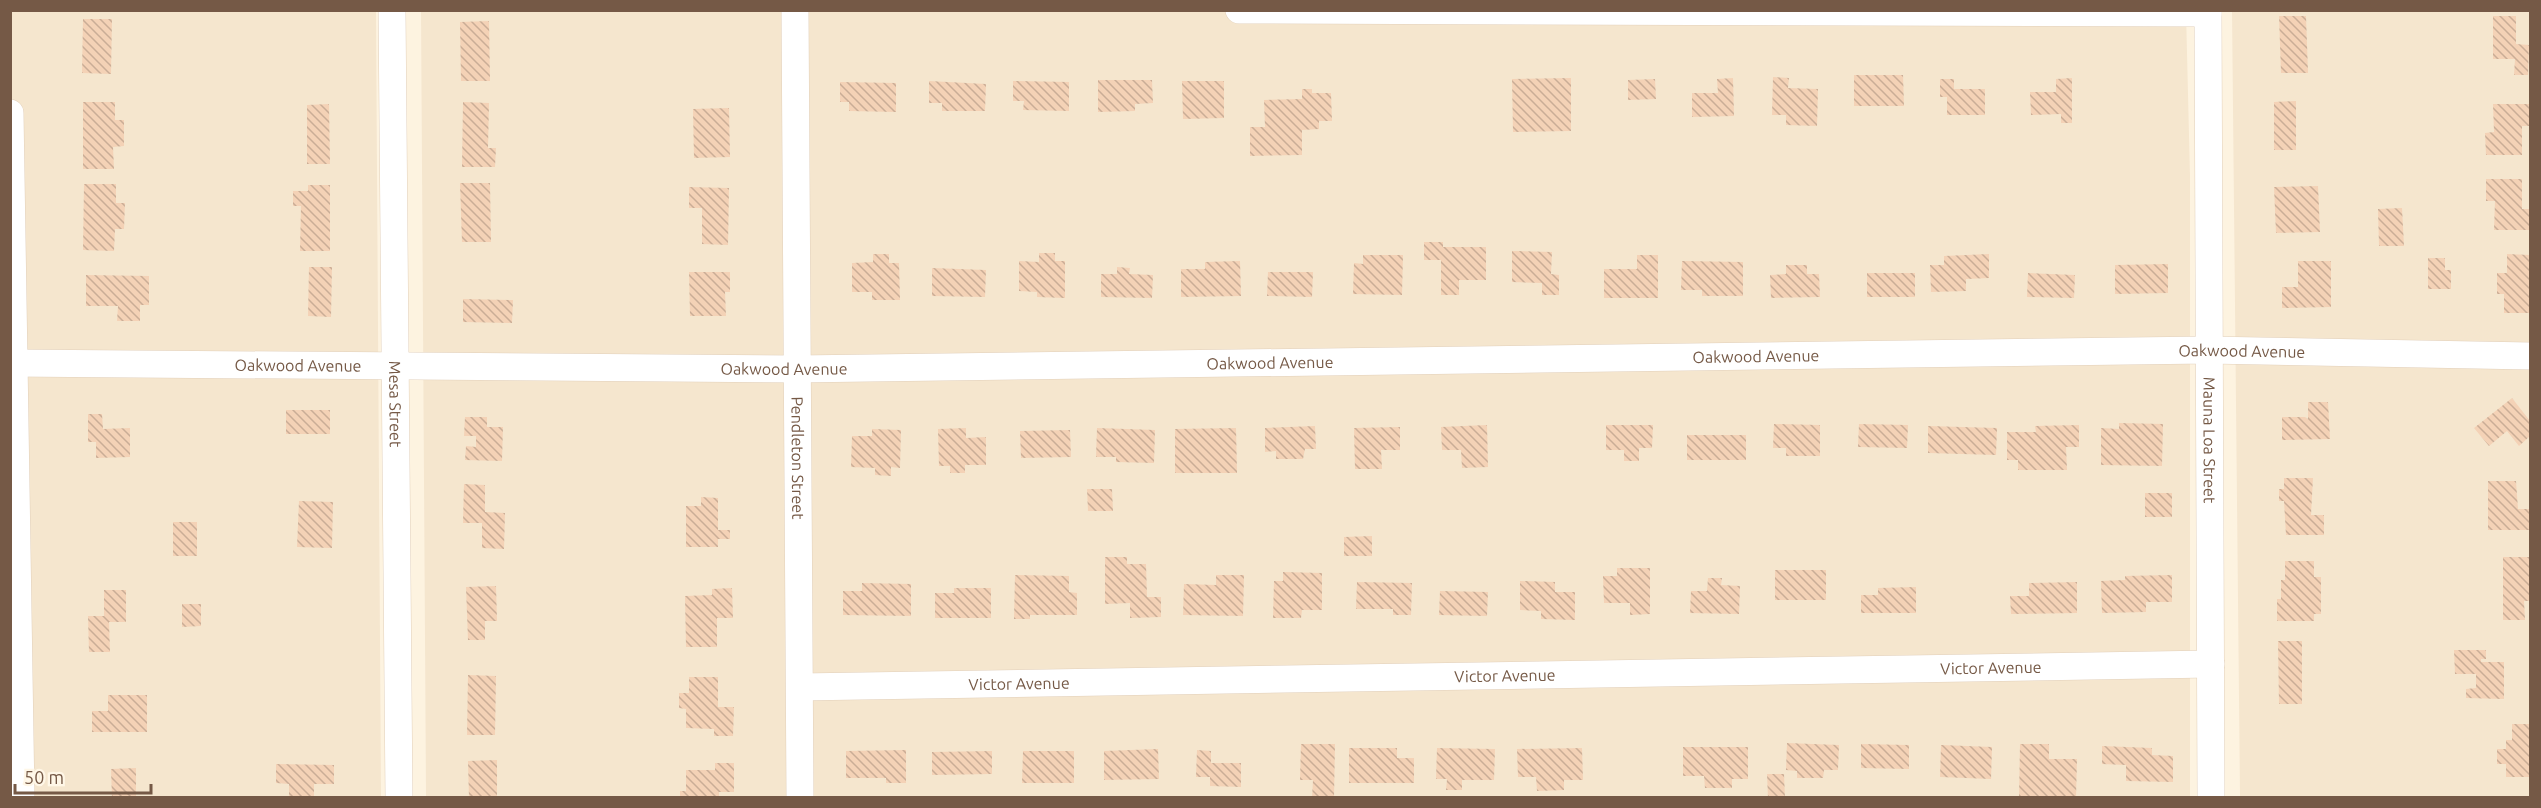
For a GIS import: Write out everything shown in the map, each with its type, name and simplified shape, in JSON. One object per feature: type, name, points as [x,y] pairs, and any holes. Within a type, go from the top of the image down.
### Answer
[{"type":"street","name":"Mesa Street","points":[[392,10],[399,798]]},
{"type":"street","name":"Pendleton Street","points":[[795,10],[800,798]]},
{"type":"street","points":[[1239,10],[2208,12]]},
{"type":"street","name":"Mauna Loa Street","points":[[2208,12],[2207,350],[2211,798]]},
{"type":"street","points":[[10,113],[15,687],[21,798]]},
{"type":"street","name":"Oakwood Avenue","points":[[12,363],[797,369],[2207,350],[2530,356]]},
{"type":"street","name":"Victor Avenue","points":[[800,687],[2211,664]]},
{"type":"shaded area","points":[[10,11],[376,11],[381,797],[11,797]]},
{"type":"shaded area","points":[[421,11],[2186,11],[2190,176],[2190,797],[426,797]]},
{"type":"shaded area","points":[[2232,11],[2530,11],[2530,797],[2240,797]]},
{"type":"building","points":[[2279,16],[2306,16],[2308,73],[2281,73]]},
{"type":"building","points":[[2493,16],[2516,16],[2516,44],[2529,45],[2528,75],[2514,75],[2515,59],[2493,59]]},
{"type":"building","points":[[83,19],[112,19],[111,74],[82,73]]},
{"type":"building","points":[[489,21],[490,81],[461,81],[460,22]]},
{"type":"building","points":[[1854,75],[1903,75],[1904,106],[1854,106]]},
{"type":"building","points":[[1773,77],[1789,78],[1788,88],[1818,89],[1817,126],[1786,125],[1786,115],[1772,115]]},
{"type":"building","points":[[1571,78],[1571,131],[1513,132],[1512,79]]},
{"type":"building","points":[[1733,78],[1734,116],[1692,117],[1692,93],[1718,93],[1717,79]]},
{"type":"building","points":[[2072,78],[2072,123],[2061,123],[2061,114],[2031,115],[2030,92],[2056,92],[2056,79]]},
{"type":"building","points":[[1655,79],[1656,99],[1628,100],[1628,80]]},
{"type":"building","points":[[1940,79],[1954,79],[1954,89],[1985,89],[1985,115],[1947,115],[1947,97],[1940,97]]},
{"type":"building","points":[[1098,80],[1152,80],[1153,103],[1135,104],[1135,111],[1098,112]]},
{"type":"building","points":[[929,81],[986,84],[985,111],[942,111],[942,103],[929,103]]},
{"type":"building","points":[[1013,81],[1069,82],[1069,111],[1023,110],[1024,101],[1013,101]]},
{"type":"building","points":[[1182,81],[1224,81],[1224,118],[1183,119]]},
{"type":"building","points":[[840,82],[896,83],[896,112],[849,111],[849,102],[840,102]]},
{"type":"building","points":[[1302,89],[1312,89],[1312,93],[1331,93],[1332,121],[1319,121],[1319,129],[1302,130],[1302,155],[1250,156],[1250,127],[1265,127],[1264,100],[1302,99]]},
{"type":"building","points":[[2296,101],[2296,150],[2274,150],[2274,102]]},
{"type":"building","points":[[83,102],[115,102],[115,120],[124,120],[124,146],[113,147],[114,169],[83,169]]},
{"type":"building","points":[[463,102],[489,103],[488,148],[496,148],[495,167],[462,167]]},
{"type":"building","points":[[329,104],[330,164],[307,164],[307,105]]},
{"type":"building","points":[[2493,104],[2530,104],[2530,126],[2522,126],[2522,155],[2486,155],[2485,133],[2494,132]]},
{"type":"building","points":[[729,108],[730,157],[694,158],[693,109]]},
{"type":"building","points":[[2486,179],[2522,179],[2522,209],[2530,209],[2530,230],[2494,230],[2495,201],[2486,201]]},
{"type":"building","points":[[460,183],[490,183],[491,242],[462,242]]},
{"type":"building","points":[[84,184],[116,184],[116,203],[125,203],[124,229],[115,229],[114,251],[83,250]]},
{"type":"building","points":[[308,185],[330,185],[330,251],[300,251],[301,206],[293,206],[293,191],[308,191]]},
{"type":"building","points":[[2318,186],[2320,232],[2276,233],[2274,187]]},
{"type":"building","points":[[689,187],[729,188],[728,245],[702,244],[702,208],[689,208]]},
{"type":"building","points":[[2402,208],[2404,246],[2379,246],[2378,209]]},
{"type":"building","points":[[1424,242],[1443,242],[1443,247],[1486,247],[1486,280],[1459,280],[1459,295],[1441,295],[1441,260],[1424,260]]},
{"type":"building","points":[[1512,251],[1552,252],[1551,274],[1559,275],[1559,295],[1542,295],[1542,283],[1512,282]]},
{"type":"building","points":[[1039,253],[1055,253],[1055,261],[1065,261],[1065,298],[1037,297],[1037,292],[1019,291],[1019,261],[1039,262]]},
{"type":"building","points":[[873,254],[889,254],[889,263],[899,263],[900,300],[872,300],[872,292],[852,292],[852,263],[873,262]]},
{"type":"building","points":[[1989,254],[1989,278],[1966,279],[1966,291],[1931,292],[1930,265],[1944,265],[1944,256]]},
{"type":"building","points":[[2507,254],[2530,255],[2530,313],[2504,313],[2504,294],[2497,294],[2497,273],[2507,273]]},
{"type":"building","points":[[1363,255],[1403,255],[1402,295],[1353,294],[1354,263],[1363,264]]},
{"type":"building","points":[[1637,255],[1658,255],[1658,298],[1604,298],[1604,269],[1637,269]]},
{"type":"building","points":[[2428,258],[2445,258],[2445,270],[2451,270],[2451,289],[2428,289]]},
{"type":"building","points":[[1240,261],[1241,296],[1181,297],[1181,269],[1205,269],[1205,262]]},
{"type":"building","points":[[1682,261],[1743,262],[1743,296],[1702,296],[1702,290],[1681,290]]},
{"type":"building","points":[[2298,261],[2331,261],[2331,307],[2282,308],[2282,287],[2298,287]]},
{"type":"building","points":[[2168,264],[2168,293],[2115,294],[2115,265]]},
{"type":"building","points":[[1786,265],[1807,265],[1807,274],[1819,274],[1820,297],[1771,298],[1770,275],[1786,274]]},
{"type":"building","points":[[309,267],[332,267],[331,317],[308,316]]},
{"type":"building","points":[[1117,267],[1130,268],[1129,274],[1153,275],[1152,298],[1101,297],[1101,274],[1117,274]]},
{"type":"building","points":[[932,268],[986,270],[985,297],[932,296]]},
{"type":"building","points":[[689,272],[730,272],[730,292],[725,292],[726,316],[690,316]]},
{"type":"building","points":[[1268,272],[1313,272],[1312,297],[1267,296]]},
{"type":"building","points":[[1867,273],[1915,273],[1915,297],[1867,297]]},
{"type":"building","points":[[2028,273],[2075,275],[2074,298],[2027,297]]},
{"type":"building","points":[[86,275],[149,276],[149,305],[140,305],[140,321],[117,321],[118,306],[86,306]]},
{"type":"building","points":[[463,299],[513,300],[512,323],[463,322]]},
{"type":"building","points":[[2512,398],[2530,421],[2530,436],[2519,446],[2507,431],[2489,446],[2474,428]]},
{"type":"building","points":[[2308,402],[2328,402],[2330,439],[2282,440],[2282,417],[2308,419]]},
{"type":"building","points":[[286,410],[330,410],[330,434],[286,434]]},
{"type":"building","points":[[88,414],[102,414],[103,429],[130,428],[130,457],[96,458],[96,442],[88,442]]},
{"type":"building","points":[[465,417],[487,417],[487,427],[503,427],[502,461],[465,460],[466,446],[476,447],[476,436],[464,436]]},
{"type":"building","points":[[2119,423],[2163,424],[2162,466],[2101,465],[2101,428],[2119,429]]},
{"type":"building","points":[[1774,424],[1820,425],[1820,456],[1786,456],[1786,448],[1773,448]]},
{"type":"building","points":[[1859,424],[1908,425],[1907,448],[1858,447]]},
{"type":"building","points":[[1487,425],[1488,467],[1462,468],[1461,450],[1442,450],[1441,427]]},
{"type":"building","points":[[1606,425],[1653,425],[1652,448],[1639,448],[1639,461],[1624,461],[1624,450],[1606,450]]},
{"type":"building","points":[[2079,425],[2079,447],[2066,447],[2067,470],[2018,470],[2018,460],[2007,460],[2007,432],[2036,432],[2035,426]]},
{"type":"building","points":[[1315,426],[1316,449],[1305,449],[1303,459],[1276,459],[1276,451],[1265,452],[1265,428]]},
{"type":"building","points":[[1928,426],[1997,428],[1996,455],[1928,453]]},
{"type":"building","points":[[1400,427],[1400,450],[1381,450],[1382,469],[1355,469],[1354,428]]},
{"type":"building","points":[[966,428],[966,438],[986,437],[986,465],[965,465],[965,473],[950,473],[950,466],[939,466],[938,429]]},
{"type":"building","points":[[1097,428],[1155,430],[1154,463],[1116,462],[1116,457],[1096,457]]},
{"type":"building","points":[[1236,428],[1237,473],[1175,473],[1175,429]]},
{"type":"building","points":[[872,429],[901,430],[900,468],[891,467],[891,476],[875,475],[875,468],[851,467],[852,436],[872,436]]},
{"type":"building","points":[[1070,430],[1071,457],[1021,458],[1020,431]]},
{"type":"building","points":[[1687,435],[1746,435],[1746,460],[1687,460]]},
{"type":"building","points":[[2284,478],[2313,478],[2311,515],[2324,515],[2324,535],[2286,535],[2284,501],[2279,501],[2279,489],[2284,489]]},
{"type":"building","points":[[2488,481],[2516,481],[2518,509],[2530,509],[2530,530],[2488,530]]},
{"type":"building","points":[[464,484],[485,485],[485,512],[505,513],[504,549],[482,548],[482,523],[463,523]]},
{"type":"building","points":[[1087,489],[1112,489],[1113,511],[1088,511]]},
{"type":"building","points":[[2145,493],[2172,493],[2172,517],[2145,517]]},
{"type":"building","points":[[701,497],[718,498],[718,530],[730,530],[730,539],[718,539],[718,547],[686,547],[686,506],[701,506]]},
{"type":"building","points":[[299,501],[333,502],[332,548],[297,547]]},
{"type":"building","points":[[173,522],[197,522],[197,556],[173,556]]},
{"type":"building","points":[[1372,536],[1372,556],[1344,556],[1344,537]]},
{"type":"building","points":[[1105,557],[1127,557],[1127,564],[1146,564],[1147,597],[1161,597],[1161,617],[1130,618],[1130,603],[1105,604]]},
{"type":"building","points":[[2503,557],[2530,557],[2530,601],[2524,601],[2525,620],[2503,620]]},
{"type":"building","points":[[2285,561],[2314,561],[2314,577],[2321,577],[2321,614],[2314,614],[2314,621],[2277,621],[2277,599],[2281,599],[2281,580],[2285,580]]},
{"type":"building","points":[[1617,568],[1650,568],[1650,614],[1630,615],[1630,603],[1604,603],[1603,576],[1617,576]]},
{"type":"building","points":[[1775,570],[1826,570],[1826,600],[1775,600]]},
{"type":"building","points":[[1283,572],[1322,573],[1322,610],[1302,610],[1301,618],[1273,618],[1274,581],[1283,581]]},
{"type":"building","points":[[1015,575],[1069,576],[1069,592],[1077,593],[1077,615],[1030,615],[1030,619],[1014,619]]},
{"type":"building","points":[[1216,575],[1244,575],[1243,616],[1183,615],[1184,584],[1216,585]]},
{"type":"building","points":[[2172,575],[2172,602],[2146,602],[2146,612],[2102,613],[2101,581],[2125,580],[2125,576]]},
{"type":"building","points":[[1708,578],[1722,578],[1721,585],[1740,586],[1739,614],[1690,613],[1691,591],[1707,591]]},
{"type":"building","points":[[1520,581],[1555,582],[1555,592],[1575,592],[1575,620],[1541,619],[1541,611],[1520,610]]},
{"type":"building","points":[[1357,582],[1412,583],[1411,615],[1393,615],[1393,609],[1356,609]]},
{"type":"building","points":[[2077,582],[2077,613],[2011,614],[2010,596],[2029,596],[2029,583]]},
{"type":"building","points":[[862,583],[911,584],[911,616],[843,615],[843,591],[862,591]]},
{"type":"building","points":[[496,586],[497,621],[485,621],[485,640],[468,640],[466,587]]},
{"type":"building","points":[[1916,587],[1916,613],[1861,613],[1861,595],[1878,595],[1878,588]]},
{"type":"building","points":[[732,588],[733,618],[717,618],[717,647],[686,647],[685,596],[712,595],[712,589]]},
{"type":"building","points":[[954,588],[991,588],[991,618],[935,618],[935,593],[954,593]]},
{"type":"building","points":[[104,590],[126,590],[126,622],[109,622],[110,652],[89,652],[88,616],[104,616]]},
{"type":"building","points":[[1440,591],[1488,592],[1487,616],[1439,615]]},
{"type":"building","points":[[182,604],[201,604],[201,626],[182,627]]},
{"type":"building","points":[[2278,641],[2302,641],[2302,704],[2279,704]]},
{"type":"building","points":[[2454,650],[2486,650],[2486,659],[2481,659],[2481,662],[2504,662],[2504,699],[2466,698],[2466,689],[2476,688],[2476,674],[2455,674]]},
{"type":"building","points":[[468,675],[496,676],[495,735],[467,735]]},
{"type":"building","points":[[689,677],[718,677],[718,707],[734,707],[733,736],[714,736],[714,729],[686,728],[686,709],[679,708],[679,693],[689,693]]},
{"type":"building","points":[[108,695],[147,695],[147,732],[92,732],[92,711],[108,711]]},
{"type":"building","points":[[2512,724],[2530,724],[2530,777],[2506,777],[2506,764],[2497,764],[2497,749],[2506,749],[2506,740],[2512,740]]},
{"type":"building","points":[[1787,743],[1839,745],[1838,770],[1824,770],[1823,778],[1797,778],[1797,771],[1786,770]]},
{"type":"building","points":[[1301,744],[1335,744],[1334,798],[1312,798],[1313,780],[1300,780]]},
{"type":"building","points":[[1861,744],[1909,745],[1909,769],[1861,768]]},
{"type":"building","points":[[2020,744],[2049,744],[2049,759],[2077,759],[2076,798],[2019,797]]},
{"type":"building","points":[[1941,745],[1992,747],[1991,779],[1940,777]]},
{"type":"building","points":[[2102,746],[2152,748],[2152,755],[2173,756],[2173,782],[2126,781],[2126,765],[2102,764]]},
{"type":"building","points":[[1683,747],[1748,747],[1748,779],[1732,779],[1732,788],[1705,788],[1704,776],[1683,776]]},
{"type":"building","points":[[1349,748],[1397,748],[1397,758],[1414,758],[1414,783],[1349,783]]},
{"type":"building","points":[[1437,748],[1495,749],[1494,780],[1462,780],[1462,790],[1446,790],[1447,779],[1436,779]]},
{"type":"building","points":[[1582,748],[1583,780],[1564,780],[1564,790],[1537,791],[1536,777],[1518,777],[1517,749]]},
{"type":"building","points":[[1158,749],[1159,779],[1104,780],[1104,751]]},
{"type":"building","points":[[906,750],[906,783],[886,783],[886,778],[846,778],[846,751]]},
{"type":"building","points":[[1197,750],[1211,751],[1211,763],[1241,763],[1241,787],[1210,786],[1210,777],[1196,777]]},
{"type":"building","points":[[992,751],[992,774],[932,775],[932,752]]},
{"type":"building","points":[[1023,751],[1074,751],[1074,783],[1022,783]]},
{"type":"building","points":[[497,760],[497,798],[469,798],[468,761]]},
{"type":"building","points":[[715,763],[734,763],[734,792],[719,792],[719,798],[680,798],[680,791],[686,791],[686,770],[715,770]]},
{"type":"building","points":[[276,764],[334,765],[334,784],[314,784],[314,798],[289,798],[289,784],[276,783]]},
{"type":"building","points":[[136,768],[136,798],[112,798],[111,769]]},
{"type":"building","points":[[1767,774],[1784,774],[1785,798],[1768,798]]}]
